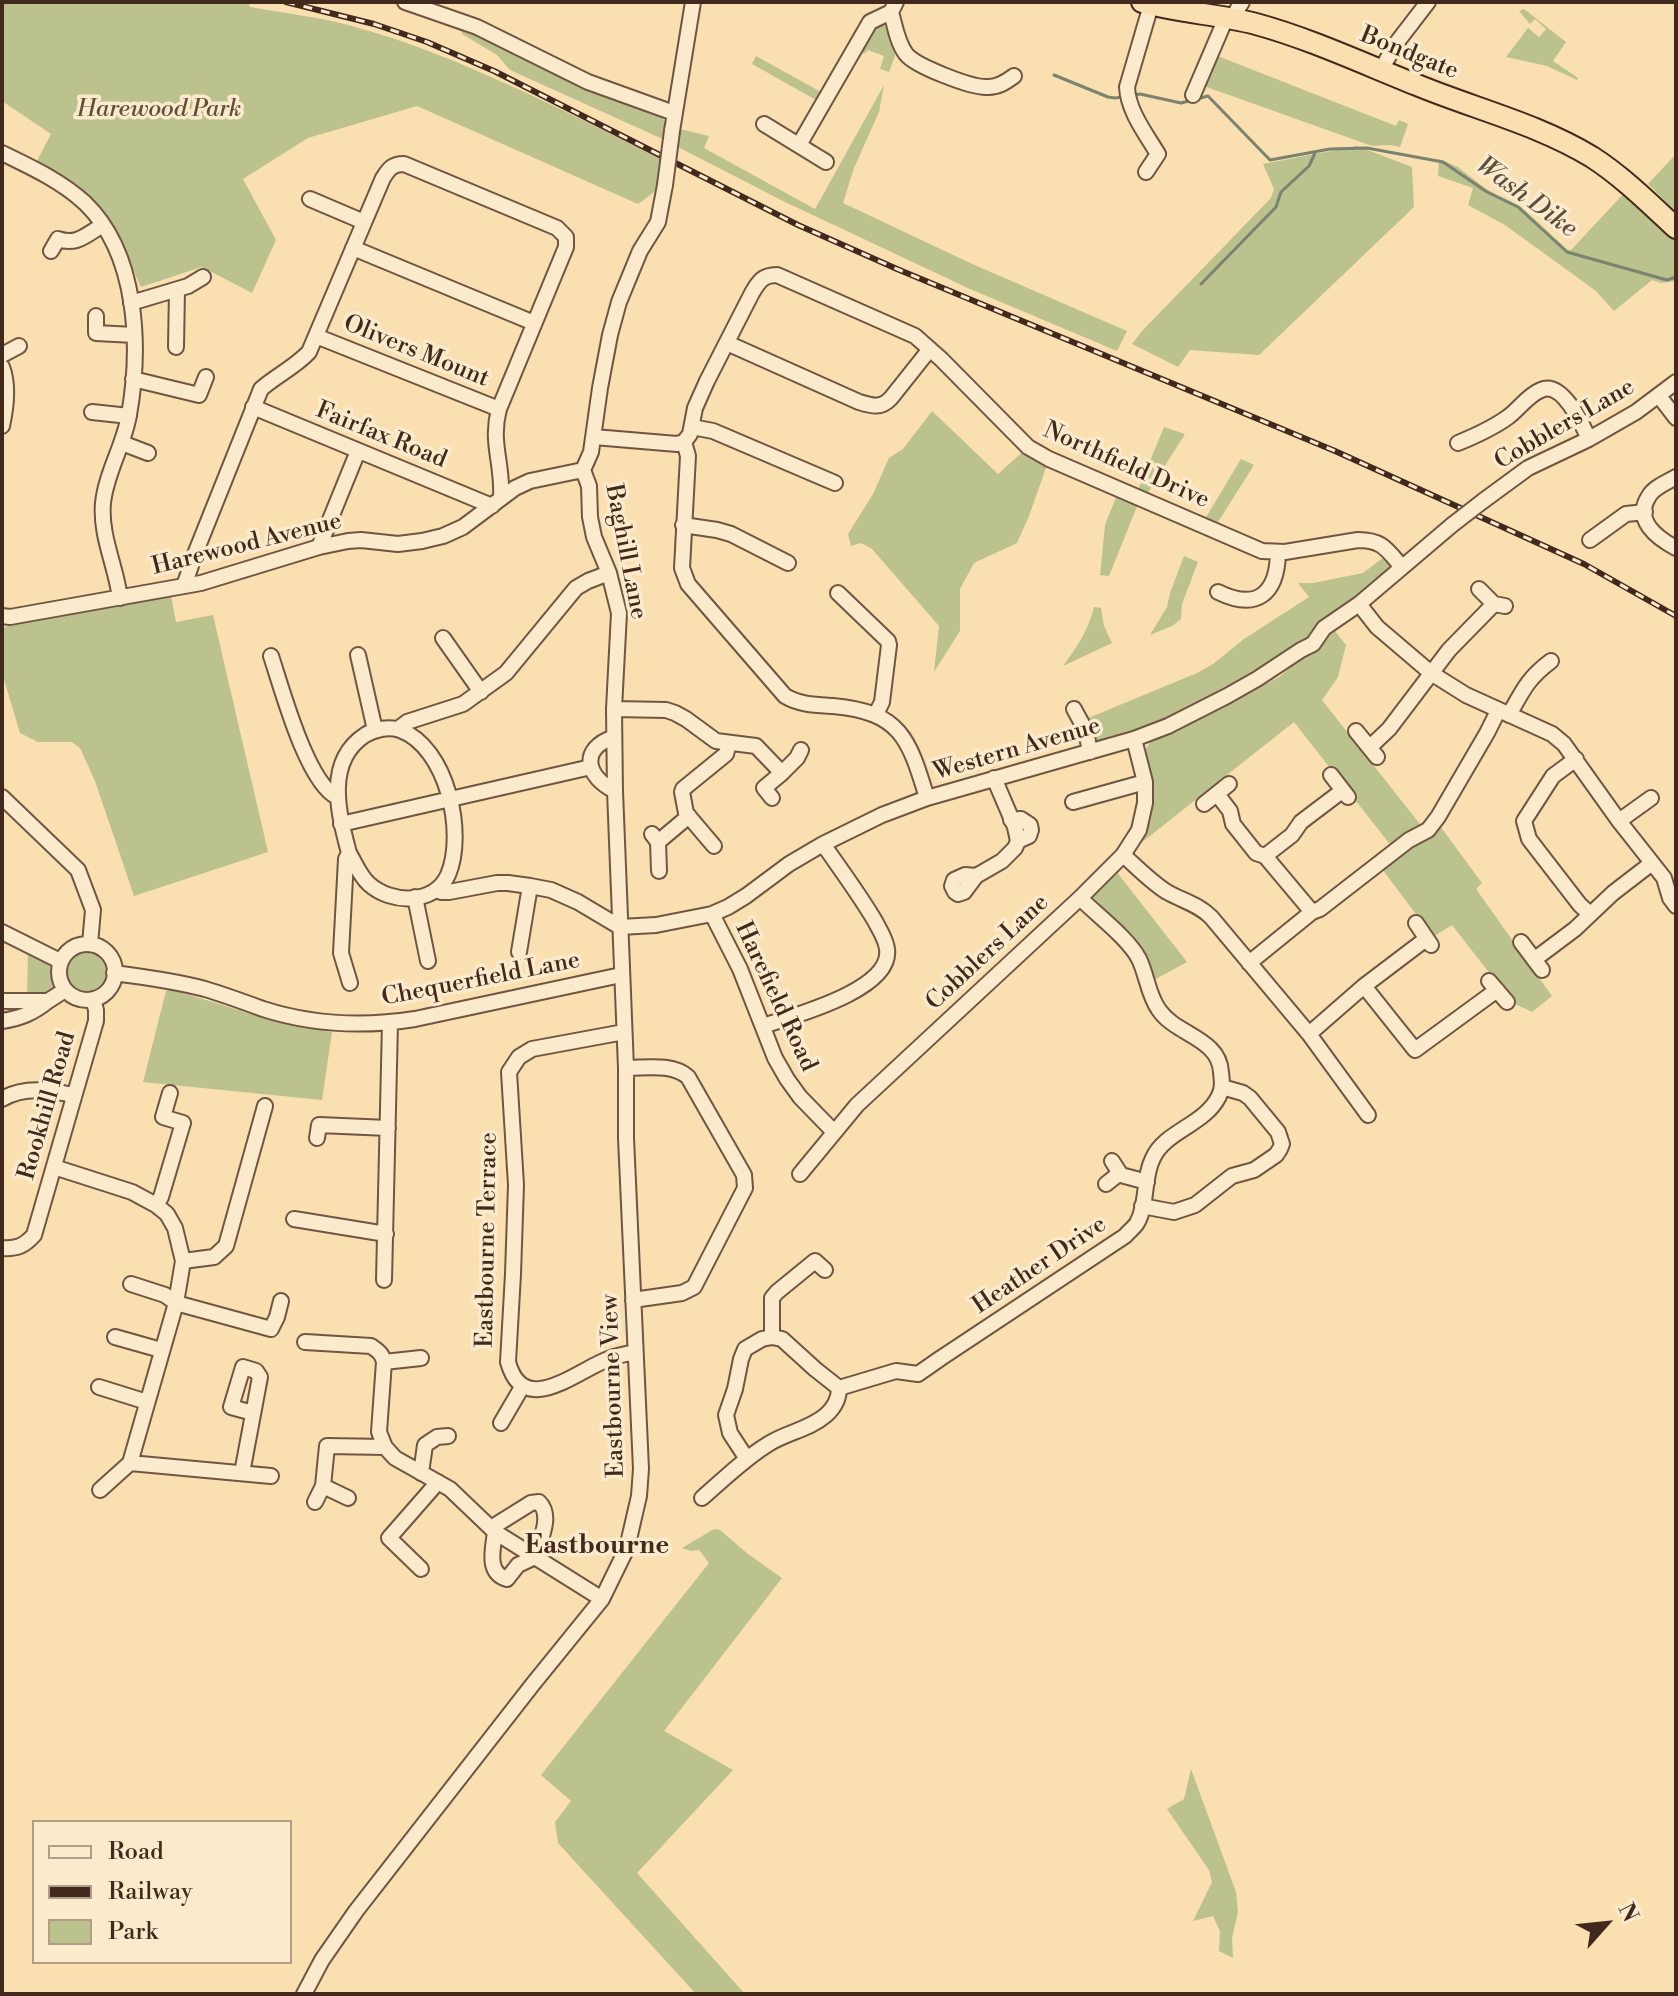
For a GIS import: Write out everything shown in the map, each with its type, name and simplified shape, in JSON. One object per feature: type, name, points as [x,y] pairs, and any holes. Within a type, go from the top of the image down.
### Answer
[{"type":"highway","name":"Bondgate","points":[[1147,3],[1183,12],[1234,13],[1557,138],[1623,179],[1676,228]]},
{"type":"street","points":[[405,2],[477,27],[588,82],[674,113]]},
{"type":"street","name":"Baghill Lane","points":[[624,1032],[614,737],[619,613],[609,573],[594,537],[589,486],[583,470],[594,437],[600,388],[619,302],[640,251],[658,222],[693,2]]},
{"type":"street","points":[[1380,71],[1428,2]]},
{"type":"street","points":[[1146,172],[1158,154],[1136,117],[1128,97],[1128,81],[1147,3]]},
{"type":"street","points":[[799,145],[870,22],[894,7],[901,46],[911,60],[978,86],[989,87],[1014,76]]},
{"type":"street","points":[[1193,95],[1234,13]]},
{"type":"street","points":[[764,124],[826,162]]},
{"type":"street","points":[[2,153],[46,174],[79,198],[103,225],[123,265],[134,335],[133,379],[129,416],[105,493],[103,517],[120,598]]},
{"type":"street","points":[[184,586],[261,389],[299,363],[309,352],[383,178],[396,164],[404,164],[557,228],[566,237],[566,247],[495,424],[494,439],[502,481],[497,502]]},
{"type":"street","points":[[310,199],[364,222]]},
{"type":"street","points":[[51,251],[58,239],[77,241],[103,225]]},
{"type":"street","points":[[353,248],[534,323]]},
{"type":"street","name":"Northfield Drive","points":[[684,442],[690,434],[695,408],[707,381],[759,281],[777,275],[906,331],[930,349],[1028,447],[1038,453],[1262,551],[1278,553],[1371,540],[1379,543],[1402,567]]},
{"type":"street","points":[[131,303],[177,290],[203,277]]},
{"type":"street","points":[[176,347],[177,290]]},
{"type":"street","points":[[96,316],[96,333],[134,335]]},
{"type":"street","name":"Olivers Mount","points":[[316,336],[499,409]]},
{"type":"street","points":[[727,343],[859,402],[878,407],[886,404],[930,349]]},
{"type":"street","points":[[2,355],[19,346]]},
{"type":"street","points":[[2,367],[6,376],[2,426]]},
{"type":"street","points":[[133,379],[199,395],[206,377]]},
{"type":"street","name":"Cobblers Lane","points":[[1402,567],[1528,468],[1589,439],[1676,382]]},
{"type":"street","points":[[1458,443],[1488,430],[1533,395],[1547,388],[1559,392],[1576,414],[1589,439]]},
{"type":"street","points":[[1659,396],[1676,418]]},
{"type":"street","name":"Fairfax Road","points":[[253,407],[358,451],[497,502]]},
{"type":"street","points":[[92,412],[129,416]]},
{"type":"street","points":[[692,427],[713,431],[835,483]]},
{"type":"street","points":[[594,437],[684,442],[688,456],[682,568],[688,584],[785,696],[804,705],[856,708],[876,714],[900,734],[909,746],[927,798]]},
{"type":"street","points":[[122,443],[148,453]]},
{"type":"street","points":[[319,547],[358,451]]},
{"type":"street","points":[[499,459],[520,477],[530,481]]},
{"type":"street","name":"Harewood Avenue","points":[[2,616],[184,586],[319,547],[361,540],[398,544],[443,536],[463,527],[530,481],[583,470]]},
{"type":"street","points":[[1676,477],[1648,497],[1645,512],[1649,529],[1655,536],[1676,548]]},
{"type":"street","points":[[1590,540],[1626,514],[1645,512]]},
{"type":"street","points":[[683,525],[731,534],[788,563]]},
{"type":"street","points":[[1218,592],[1235,600],[1261,596],[1268,591],[1278,571],[1278,553]]},
{"type":"street","points":[[195,554],[204,571],[214,579]]},
{"type":"street","name":"Western Avenue","points":[[620,927],[656,925],[712,914],[746,896],[789,864],[823,844],[882,815],[927,798],[1134,739],[1190,715],[1313,644],[1324,628],[1359,604],[1402,567]]},
{"type":"street","points":[[398,729],[407,722],[463,704],[481,692],[506,673],[576,588],[609,573]]},
{"type":"street","points":[[1356,731],[1373,752],[1449,650],[1500,605],[1479,589]]},
{"type":"street","points":[[838,593],[888,641],[882,702],[876,714]]},
{"type":"street","points":[[1359,604],[1377,627],[1431,673],[1466,695],[1552,734],[1564,744],[1664,878],[1676,906]]},
{"type":"street","points":[[443,638],[481,692]]},
{"type":"street","points":[[358,655],[375,730]]},
{"type":"street","points":[[271,656],[300,742],[327,791],[337,797]]},
{"type":"street","points":[[1249,963],[1409,840],[1442,821],[1487,733],[1534,674],[1551,661]]},
{"type":"street","points":[[614,709],[666,710],[686,719],[716,741],[756,746],[782,773]]},
{"type":"street","points":[[1074,709],[1086,731],[1090,752]]},
{"type":"street","points":[[398,729],[411,736],[431,755],[443,779],[453,814],[454,849],[446,879],[437,889],[432,893],[400,898],[386,895],[366,881],[349,853],[337,797],[343,762],[360,739],[375,730],[398,729]]},
{"type":"street","points":[[614,737],[597,746],[591,758],[591,767],[599,782],[615,791]]},
{"type":"street","name":"Cobblers Lane","points":[[800,1174],[857,1105],[1123,855],[1144,816],[1145,782],[1134,739]]},
{"type":"street","points":[[706,843],[686,813],[683,789],[726,754],[729,744]]},
{"type":"street","points":[[772,798],[764,788],[797,758],[801,750]]},
{"type":"street","points":[[1576,759],[1553,776],[1524,821],[1529,839],[1590,914]]},
{"type":"street","points":[[311,764],[327,767],[343,762]]},
{"type":"street","points":[[341,824],[591,767]]},
{"type":"street","points":[[1265,856],[1292,835],[1301,822],[1345,794],[1331,775]]},
{"type":"street","points":[[976,876],[1002,861],[1018,841],[994,778]]},
{"type":"street","points":[[1073,802],[1098,802],[1145,782]]},
{"type":"street","points":[[1229,784],[1210,799],[1230,811],[1233,824],[1256,853],[1265,856],[1312,912]]},
{"type":"street","points":[[2,797],[78,870],[93,910],[90,944]]},
{"type":"street","points":[[1619,821],[1651,798]]},
{"type":"street","points":[[659,871],[655,838],[689,816]]},
{"type":"street","points":[[763,1026],[837,1000],[873,980],[887,961],[887,949],[879,928],[857,890],[823,844]]},
{"type":"street","points":[[349,853],[346,859],[341,953],[350,983]]},
{"type":"street","points":[[1123,855],[1167,892],[1203,909],[1309,1034],[1368,1115]]},
{"type":"street","points":[[1521,942],[1538,964],[1613,893],[1652,863]]},
{"type":"street","points":[[344,893],[366,881]]},
{"type":"street","points":[[437,889],[449,892],[508,883],[551,890],[620,927]]},
{"type":"street","points":[[519,952],[530,886]]},
{"type":"street","points":[[415,897],[428,961]]},
{"type":"street","points":[[1080,898],[1129,943],[1140,960],[1159,1011],[1215,1053],[1221,1066],[1222,1087],[1247,1095],[1281,1139],[1276,1155],[1254,1170],[1232,1176],[1195,1205],[1174,1212],[1142,1206]]},
{"type":"street","name":"Harefield Road","points":[[712,914],[740,969],[775,1058],[800,1097],[834,1132]]},
{"type":"street","points":[[1309,1034],[1364,986],[1428,942],[1416,923]]},
{"type":"street","points":[[2,932],[60,961]]},
{"type":"street","points":[[81,944],[105,950],[114,964],[110,986],[93,999],[79,998],[65,990],[60,982],[60,961],[72,947],[81,944]]},
{"type":"street","name":"Chequerfield Lane","points":[[114,973],[193,986],[312,1020],[350,1024],[390,1023],[621,975]]},
{"type":"street","points":[[1364,986],[1415,1050],[1498,991]]},
{"type":"street","points":[[2,1021],[35,1012],[65,990]]},
{"type":"street","name":"Rookhill Road","points":[[2,1248],[21,1247],[34,1235],[96,1021],[93,999]]},
{"type":"street","points":[[2,1001],[48,1001]]},
{"type":"street","points":[[384,1280],[390,1023]]},
{"type":"street","name":"Eastbourne View","points":[[304,1994],[322,1960],[347,1924],[602,1599],[627,1548],[639,1496],[641,1469],[624,1032]]},
{"type":"street","name":"Eastbourne Terrace","points":[[522,1387],[512,1376],[508,1362],[516,1185],[509,1072],[519,1057],[532,1049],[624,1032]]},
{"type":"street","points":[[626,1068],[672,1068],[683,1072],[746,1182],[694,1287],[682,1293],[633,1300]]},
{"type":"street","name":"Heather Drive","points":[[839,1388],[896,1371],[913,1375],[922,1373],[1125,1236],[1137,1223],[1153,1158],[1163,1144],[1212,1107],[1222,1087]]},
{"type":"street","points":[[2,1099],[11,1094],[45,1089],[73,1095]]},
{"type":"street","points":[[156,1205],[183,1123],[163,1117],[170,1093]]},
{"type":"street","points":[[183,1261],[214,1257],[226,1246],[265,1106]]},
{"type":"street","points":[[317,1138],[319,1125],[388,1128]]},
{"type":"street","points":[[1281,1139],[1296,1135]]},
{"type":"street","points":[[54,1167],[132,1192],[156,1205],[167,1214],[175,1228],[183,1261],[176,1303],[130,1463],[100,1490]]},
{"type":"street","points":[[1106,1184],[1116,1167],[1147,1182]]},
{"type":"street","points":[[294,1219],[386,1234]]},
{"type":"street","points":[[772,1337],[772,1298],[816,1261]]},
{"type":"street","points":[[131,1284],[165,1295],[176,1303],[271,1329],[281,1301]]},
{"type":"street","points":[[115,1337],[161,1350]]},
{"type":"street","points":[[702,1498],[747,1459],[780,1437],[825,1415],[839,1398],[839,1388],[782,1339],[762,1339],[745,1349],[726,1415],[730,1433],[747,1459]]},
{"type":"street","points":[[305,1342],[371,1346],[382,1354],[379,1432],[385,1447],[395,1458],[450,1489],[493,1530],[602,1599]]},
{"type":"street","points":[[324,1343],[324,1359]]},
{"type":"street","points":[[501,1423],[522,1387],[555,1386],[610,1358],[635,1352]]},
{"type":"street","points":[[384,1362],[421,1358]]},
{"type":"street","points":[[99,1387],[147,1402]]},
{"type":"street","points":[[242,1473],[253,1413]]},
{"type":"street","points":[[416,1470],[425,1445],[442,1434]]},
{"type":"street","points":[[315,1502],[323,1486],[327,1446],[385,1447]]},
{"type":"street","points":[[130,1463],[271,1476]]},
{"type":"street","points":[[421,1569],[389,1538],[438,1482]]},
{"type":"street","points":[[323,1486],[348,1498]]},
{"type":"street","points":[[539,1502],[544,1506],[546,1516],[535,1557],[518,1565],[507,1579],[498,1576],[492,1567],[493,1530],[531,1503],[539,1502]]},
{"type":"green space","name":"Harewood Park","points":[[2,2],[248,2],[250,7],[352,26],[433,53],[550,104],[665,160],[662,176],[656,190],[638,204],[417,106],[308,138],[243,179],[276,240],[252,293],[202,267],[141,287],[119,240],[82,194],[37,161],[51,134],[2,101]]},
{"type":"green space","points":[[1524,9],[1566,42],[1553,61],[1577,80],[1547,66],[1506,57],[1528,28],[1539,37],[1546,29],[1535,19],[1530,24],[1519,11]]},
{"type":"green space","points":[[879,23],[885,26],[896,53],[889,72],[880,69],[884,56],[868,50],[864,54],[860,51],[869,32]]},
{"type":"green space","points":[[460,27],[608,98],[660,112],[668,130],[667,141],[510,70],[497,55],[462,34]]},
{"type":"green space","points":[[850,39],[853,41],[821,99],[816,100],[752,64],[756,56],[821,92]]},
{"type":"green space","points":[[1215,55],[1396,126],[1399,120],[1408,124],[1400,147],[1372,146],[1201,85]]},
{"type":"green space","points":[[884,85],[879,112],[854,168],[843,203],[970,263],[1127,331],[1117,351],[970,289],[783,201],[678,147],[680,129],[709,136],[704,148],[815,209]]},
{"type":"green space","points":[[1357,146],[1412,167],[1414,207],[1259,355],[1190,350],[1178,367],[1132,344],[1271,198],[1274,189],[1263,164]]},
{"type":"green space","points":[[1676,154],[1676,212],[1648,184]]},
{"type":"green space","points":[[1439,159],[1458,167],[1486,189],[1520,206],[1568,250],[1627,190],[1676,235],[1676,281],[1661,283],[1652,280],[1614,311],[1596,291],[1505,225],[1468,205],[1473,188],[1438,176]]},
{"type":"green space","points":[[932,411],[998,474],[1028,447],[1049,459],[1017,543],[974,563],[960,589],[960,631],[934,672],[939,626],[872,549],[861,543],[851,546],[848,534],[873,494],[889,458],[903,449]]},
{"type":"green space","points":[[1164,427],[1185,434],[1147,494],[1138,490]]},
{"type":"green space","points":[[1241,459],[1254,465],[1213,530],[1202,524]]},
{"type":"green space","points":[[1117,495],[1138,504],[1109,576],[1100,575],[1105,525]]},
{"type":"green space","points":[[1184,556],[1198,562],[1182,604],[1181,619],[1150,635],[1167,607]]},
{"type":"green space","points":[[1384,557],[1391,569],[1281,658],[1218,696],[1138,732],[1094,743],[1086,719],[1213,664],[1244,639],[1309,597],[1298,583],[1363,573]]},
{"type":"green space","points":[[171,596],[176,622],[213,615],[268,852],[134,896],[95,781],[80,748],[72,742],[38,742],[20,733],[2,673],[2,628]]},
{"type":"green space","points":[[1094,607],[1101,608],[1104,626],[1112,643],[1063,666],[1082,638]]},
{"type":"green space","points":[[1335,631],[1346,645],[1338,677],[1322,700],[1423,828],[1392,847],[1294,722],[1141,843],[1154,796],[1145,750],[1151,741],[1279,677]]},
{"type":"green space","points":[[1440,826],[1482,883],[1476,889],[1552,996],[1532,1012],[1513,1003],[1452,925],[1433,937],[1382,869],[1398,855],[1432,836]]},
{"type":"green space","points":[[1116,871],[1187,962],[1154,980],[1138,942],[1089,898]]},
{"type":"green space","points":[[86,951],[101,957],[107,972],[101,987],[86,993],[71,987],[65,972],[71,957]]},
{"type":"green space","points":[[28,953],[49,963],[53,984],[48,995],[27,995]]},
{"type":"green space","points":[[166,991],[270,1020],[332,1032],[322,1100],[143,1082]]},
{"type":"green space","points":[[714,1529],[720,1530],[782,1578],[664,1731],[733,1770],[637,1873],[745,1994],[696,1994],[558,1843],[555,1822],[571,1801],[541,1775],[709,1563],[699,1550],[682,1548]]},
{"type":"green space","points":[[1191,1769],[1236,1892],[1238,1912],[1232,1938],[1233,1958],[1219,1951],[1220,1931],[1213,1916],[1193,1921],[1212,1882],[1209,1870],[1167,1809],[1184,1799]]},
{"type":"waterway","name":"Wash Dike","points":[[1054,75],[1108,97],[1123,97]]},
{"type":"waterway","name":"Wash Dike","points":[[1134,95],[1181,103],[1208,96],[1270,160],[1330,149],[1367,148],[1443,162],[1487,192],[1518,207],[1567,252],[1667,280],[1676,277]]},
{"type":"waterway","points":[[1201,284],[1276,207],[1281,192],[1309,166],[1315,153]]},
{"type":"railway","points":[[286,2],[374,24],[427,42],[494,71],[798,225],[1335,451],[1584,564],[1676,616]]},
{"type":"district","name":"Eastbourne","points":[[597,1547]]}]
